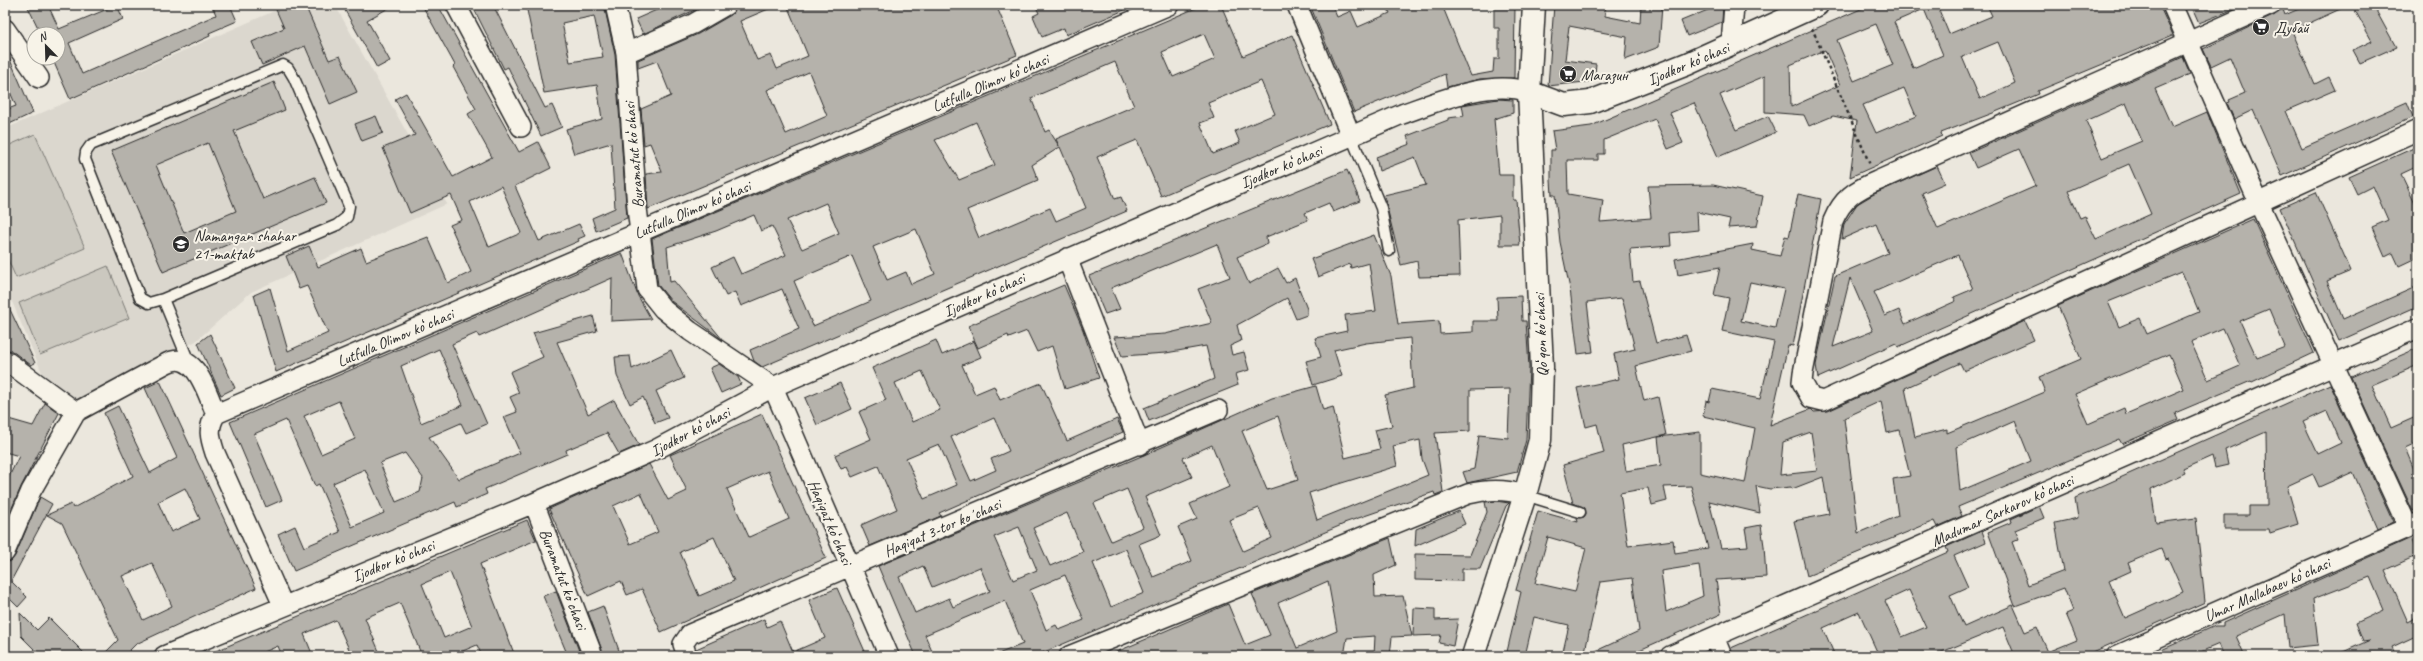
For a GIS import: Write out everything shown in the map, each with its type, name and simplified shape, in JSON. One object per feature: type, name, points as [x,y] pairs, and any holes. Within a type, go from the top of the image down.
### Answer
[{"type":"main road","name":"Qoʻqon koʻchasi","points":[[1473,656],[1525,495],[1540,440],[1542,367],[1528,92],[1534,5]]},
{"type":"main road","name":"Ijodkor koʻchasi","points":[[1528,92],[1564,105],[1590,102],[1617,93],[1811,8]]},
{"type":"street","points":[[456,5],[521,127]]},
{"type":"street","name":"Buramatut koʻchasi","points":[[615,5],[626,53],[631,132],[647,289],[654,300],[690,331],[773,387]]},
{"type":"street","points":[[626,53],[693,24],[726,5]]},
{"type":"street","name":"Lutfulla Olimov koʻchasi","points":[[216,414],[1169,5]]},
{"type":"street","points":[[1297,5],[1351,136]]},
{"type":"street","points":[[1731,44],[1734,5]]},
{"type":"street","points":[[2172,5],[2258,201],[2334,364],[2413,525]]},
{"type":"street","points":[[2271,5],[1877,181],[1848,196],[1839,207],[1833,221],[1802,382],[1808,394],[1817,400],[1823,401],[2258,201],[2418,130]]},
{"type":"street","points":[[5,29],[39,78]]},
{"type":"street","name":"Ijodkor koʻchasi","points":[[164,656],[283,605],[534,503],[657,449],[773,387],[1067,258],[1402,114],[1446,98],[1498,88],[1514,88],[1528,92]]},
{"type":"street","points":[[1067,258],[1140,444]]},
{"type":"street","name":"Madumar Sarkarov koʻchasi","points":[[1670,656],[2418,328]]},
{"type":"street","points":[[5,360],[76,412]]},
{"type":"street","points":[[5,552],[31,491],[76,412],[172,361],[189,362],[196,370],[216,414],[210,424],[210,438],[215,453],[283,605]]},
{"type":"street","name":"Haqiqat koʻchasi","points":[[773,387],[889,656]]},
{"type":"street","name":"Haqiqat 3-tor koʼchasi","points":[[687,656],[684,644],[690,634],[1218,410]]},
{"type":"street","points":[[1069,656],[1468,494],[1485,490],[1508,490],[1525,495]]},
{"type":"street","name":"Buramatut koʻchasi","points":[[534,503],[593,656]]},
{"type":"street","name":"Umar Mallabaev koʻchasi","points":[[2116,656],[2413,525]]},
{"type":"street","points":[[1714,637],[1722,656]]},
{"type":"lane","points":[[283,65],[288,68],[294,78],[349,206],[348,217],[337,225],[163,299],[149,303],[140,298],[85,158],[86,152],[91,145],[283,65]]},
{"type":"lane","points":[[1351,136],[1381,208],[1389,251]]},
{"type":"lane","points":[[163,299],[189,362]]},
{"type":"lane","points":[[1525,495],[1580,512]]},
{"type":"path","points":[[1811,8],[1877,181]]},
{"type":"shaded area","name":"Namangan shahar 21-maktab","points":[[288,5],[335,5],[447,204],[251,292],[196,341],[77,403],[43,375],[5,285],[5,129]]},
{"type":"shaded area","points":[[35,134],[85,248],[16,278],[5,253],[5,147]]},
{"type":"shaded area","points":[[108,266],[129,318],[40,355],[19,303]]},
{"type":"building","points":[[27,5],[48,5],[58,26],[37,26]]},
{"type":"building","points":[[117,5],[123,19],[69,43],[82,74],[216,15],[212,5],[230,5],[237,21],[209,33],[210,36],[70,99],[56,66],[66,66],[66,26]]},
{"type":"building","points":[[274,5],[305,5],[329,60],[340,56],[357,92],[330,104],[305,46],[262,65],[252,42],[284,28]]},
{"type":"building","points":[[342,5],[394,5],[367,20],[390,61],[377,68]]},
{"type":"building","points":[[422,5],[438,5],[519,152],[538,142],[551,168],[515,186],[539,241],[579,224],[585,236],[578,239],[579,241],[276,372],[254,295],[270,288],[288,351],[328,333],[307,286],[299,289],[286,256],[309,246],[318,267],[361,248],[366,261],[428,237],[448,283],[471,272],[450,225],[462,220],[451,195],[410,213],[383,148],[415,135],[395,99],[406,93],[453,177],[492,157],[468,114],[476,109],[453,67],[455,65]],"holes":[[[501,186],[521,233],[489,247],[470,202]]]},
{"type":"building","points":[[472,5],[493,5],[545,108],[552,105],[562,127],[541,136],[508,67],[504,69]]},
{"type":"building","points":[[526,5],[604,5],[615,55],[627,218],[596,231],[592,218],[615,208],[611,143],[574,154],[566,129],[602,119],[597,85],[544,93]],"holes":[[[594,16],[603,57],[570,62],[562,23]]]},
{"type":"building","points":[[668,5],[697,5],[699,8],[643,34],[636,19]]},
{"type":"building","points":[[740,5],[778,5],[740,21],[757,60],[771,55],[777,69],[808,56],[787,5],[996,5],[1017,55],[648,209],[646,174],[662,172],[650,143],[644,145],[641,109],[671,96],[657,61],[638,68],[638,60],[698,34],[731,15]],"holes":[[[809,72],[827,116],[786,134],[767,90]]]},
{"type":"building","points":[[1035,5],[1136,5],[1066,35],[1064,28],[1042,37],[1033,16],[1039,13]]},
{"type":"building","points":[[1203,5],[1221,5],[1243,56],[1292,35],[1330,124],[1161,196],[1137,140],[1097,157],[1115,199],[1121,197],[1127,211],[762,367],[754,361],[750,350],[799,329],[782,289],[741,306],[735,292],[726,296],[712,267],[733,257],[741,274],[786,255],[772,226],[761,231],[754,215],[716,231],[667,247],[670,282],[674,281],[723,340],[671,301],[658,285],[652,239]],"holes":[[[1204,34],[1215,59],[1173,77],[1162,52]],[[1115,62],[1134,106],[1056,139],[1059,146],[1049,130],[1045,132],[1031,98]],[[1261,81],[1275,114],[1235,131],[1240,143],[1213,154],[1200,123],[1214,118],[1208,103]],[[976,122],[995,165],[959,180],[935,140]],[[1060,147],[1086,208],[1056,221],[1050,208],[979,238],[967,210],[1038,180],[1032,165]],[[826,203],[839,233],[802,249],[787,220]],[[916,229],[935,274],[911,284],[906,272],[887,280],[873,247]],[[852,256],[871,301],[813,326],[794,281]]]},
{"type":"building","points":[[1310,5],[1332,5],[1337,17],[1351,11],[1358,27],[1390,13],[1386,5],[1442,5],[1471,76],[1493,72],[1494,59],[1499,59],[1499,28],[1494,28],[1494,5],[1515,5],[1514,78],[1480,79],[1447,87],[1445,74],[1354,112]]},
{"type":"building","points":[[1554,5],[1606,5],[1605,16],[1640,23],[1641,5],[1662,5],[1659,47],[1625,60],[1627,37],[1569,26],[1565,60],[1596,64],[1594,81],[1548,86]]},
{"type":"building","points":[[1723,5],[1722,22],[1687,36],[1681,21]]},
{"type":"building","points":[[1870,5],[1937,5],[1949,34],[1992,16],[1987,5],[2159,5],[2173,35],[2038,91],[2039,94],[1941,133],[1942,136],[1850,177],[1857,121],[1833,116],[1809,126],[1804,115],[1765,112],[1765,76],[1720,95],[1736,130],[1768,116],[1776,132],[1718,157],[1694,103],[1670,113],[1683,143],[1668,149],[1655,119],[1604,140],[1604,154],[1598,154],[1598,160],[1567,160],[1568,194],[1603,200],[1600,222],[1651,218],[1648,186],[1713,185],[1763,196],[1757,226],[1728,228],[1730,219],[1697,212],[1698,230],[1670,233],[1671,246],[1630,249],[1633,282],[1640,281],[1656,343],[1686,335],[1691,351],[1636,366],[1644,401],[1658,397],[1666,435],[1622,445],[1626,471],[1661,465],[1658,437],[1700,432],[1700,473],[1745,483],[1755,428],[1703,416],[1706,401],[1709,402],[1712,389],[1760,399],[1774,342],[1722,331],[1729,298],[1714,295],[1720,267],[1678,275],[1675,259],[1753,244],[1752,250],[1780,256],[1785,236],[1789,237],[1798,194],[1821,199],[1793,346],[1788,345],[1770,425],[1811,409],[1814,412],[1828,411],[2025,321],[2034,340],[1964,371],[1960,363],[1905,388],[1915,437],[1947,429],[1947,433],[2045,392],[2039,377],[2081,359],[2058,306],[2253,219],[2314,353],[2252,382],[2251,381],[2175,413],[2178,420],[2122,444],[2119,439],[1958,507],[1962,516],[1937,527],[1934,521],[1821,568],[1822,570],[1807,576],[1794,521],[1829,514],[1823,477],[1792,489],[1791,487],[1770,489],[1756,486],[1760,513],[1709,501],[1721,548],[1748,546],[1745,528],[1761,525],[1764,546],[1766,577],[1716,580],[1721,614],[1626,656],[1585,656],[1639,631],[1632,578],[1600,582],[1584,656],[1562,656],[1569,625],[1534,617],[1525,656],[1506,656],[1521,592],[1516,590],[1538,511],[1578,522],[1577,518],[1584,517],[1586,514],[1585,508],[1573,503],[1563,465],[1604,453],[1597,424],[1586,427],[1577,388],[1619,379],[1614,354],[1635,349],[1622,298],[1587,302],[1593,352],[1578,354],[1570,289],[1560,242],[1555,195],[1552,195],[1551,150],[1555,150],[1552,131],[1591,126]],"holes":[[[1924,9],[1943,55],[1913,68],[1894,22]],[[1876,24],[1893,65],[1854,81],[1837,40]],[[1998,42],[2015,83],[1980,99],[1962,57]],[[1825,50],[1840,85],[1791,107],[1790,65]],[[1904,88],[1916,116],[1876,133],[1863,105]],[[2182,272],[2199,312],[2147,334],[2140,318],[2119,327],[2108,302]],[[1750,282],[1784,289],[1775,328],[1741,321]],[[2269,309],[2285,347],[2257,358],[2240,321]],[[2223,328],[2240,366],[2208,380],[2191,342]],[[2169,354],[2184,389],[2126,414],[2124,408],[2088,424],[2075,394]],[[1881,401],[1887,433],[1899,430],[1910,476],[1893,479],[1898,516],[1858,533],[1844,418]],[[2015,421],[2031,461],[1960,491],[1956,447]],[[1811,432],[1817,471],[1780,475],[1783,442]],[[1691,486],[1708,548],[1675,553],[1673,540],[1628,546],[1620,493],[1648,488],[1652,505],[1667,501],[1664,487]],[[1548,537],[1586,548],[1575,592],[1535,583]],[[1699,565],[1703,596],[1666,612],[1661,571]]]},
{"type":"building","points":[[2191,5],[2244,5],[2199,23]]},
{"type":"building","points":[[2308,5],[2349,5],[2292,31],[2315,84],[2329,77],[2335,90],[2286,111],[2302,148],[2407,102],[2413,117],[2282,176],[2253,110],[2234,119],[2227,103],[2230,102],[2229,100],[2245,93],[2230,57],[2211,66],[2203,49],[2275,15],[2282,7],[2285,15]]},
{"type":"building","points":[[2352,5],[2373,5],[2396,47],[2360,63],[2353,50],[2372,41]]},
{"type":"building","points":[[5,48],[33,113],[5,126],[5,110],[16,106],[5,80]]},
{"type":"building","points":[[2183,57],[2190,74],[2155,89],[2172,127],[2207,112],[2241,194],[1898,347],[1896,343],[1818,378],[1816,365],[1835,276],[1888,253],[1876,224],[1842,239],[1844,224],[1857,204],[1874,194],[1937,166],[1945,183],[1922,193],[1938,229],[2036,186],[2019,149],[1976,168],[1969,153]],"holes":[[[2126,103],[2142,141],[2102,158],[2086,121]],[[2129,164],[2151,214],[2096,239],[2085,216],[2080,218],[2068,191]],[[1958,255],[1973,289],[1954,297],[1956,301],[1905,324],[1899,310],[1885,316],[1874,292]],[[1850,278],[1873,331],[1833,347]]]},
{"type":"building","points":[[274,82],[285,110],[234,131],[263,199],[315,177],[326,203],[163,272],[111,151]],"holes":[[[208,143],[236,211],[184,233],[156,165]]]},
{"type":"building","points":[[1498,99],[1513,100],[1513,113],[1494,119],[1499,175],[1513,175],[1513,200],[1516,200],[1520,245],[1500,245],[1500,215],[1458,220],[1460,276],[1419,277],[1417,261],[1401,265],[1384,195],[1426,185],[1415,157],[1379,171],[1376,157],[1410,144],[1407,136],[1448,120],[1448,118],[1464,116],[1462,105]]},
{"type":"building","points":[[376,116],[383,133],[362,141],[355,124]]},
{"type":"building","points":[[2418,146],[2418,166],[2401,174],[2418,210],[2418,257],[2399,266],[2393,253],[2385,257],[2372,227],[2388,220],[2373,186],[2357,194],[2349,177]]},
{"type":"building","points":[[1347,170],[1360,201],[1333,212],[1329,203],[1305,213],[1308,220],[1266,237],[1267,244],[1237,257],[1249,284],[1278,268],[1286,283],[1295,278],[1307,309],[1307,315],[1296,319],[1287,298],[1237,325],[1241,341],[1230,346],[1232,355],[1244,352],[1249,370],[1235,374],[1238,385],[1149,421],[1144,408],[1214,379],[1206,346],[1166,353],[1122,356],[1114,337],[1165,334],[1212,323],[1198,289],[1230,277],[1217,244],[1111,288],[1120,309],[1105,314],[1089,276]]},
{"type":"building","points":[[2316,192],[2351,271],[2327,281],[2343,319],[2418,286],[2418,306],[2339,341],[2280,208]]},
{"type":"building","points":[[1374,235],[1391,276],[1398,324],[1439,321],[1440,334],[1473,332],[1473,321],[1498,321],[1497,297],[1521,296],[1522,321],[1526,321],[1529,367],[1526,440],[1517,472],[1467,483],[1463,472],[1474,469],[1479,435],[1508,438],[1510,389],[1470,390],[1470,431],[1435,433],[1443,492],[1435,495],[1434,492],[1344,523],[1035,656],[993,656],[1023,644],[1005,601],[925,635],[934,656],[916,656],[878,566],[1144,455],[1272,398],[1316,386],[1323,410],[1333,407],[1345,458],[1380,449],[1375,430],[1392,426],[1385,395],[1413,388],[1410,338],[1366,343],[1334,350],[1342,376],[1313,385],[1306,361],[1321,357],[1315,338],[1347,331],[1345,315],[1376,311],[1369,263],[1351,268],[1350,264],[1318,277],[1311,259]],"holes":[[[1278,416],[1298,480],[1267,490],[1242,431]],[[1420,440],[1422,459],[1428,475],[1317,520],[1309,493],[1397,466],[1393,446]],[[1212,445],[1229,487],[1190,504],[1197,519],[1178,527],[1192,561],[1153,577],[1139,544],[1161,535],[1145,497],[1192,477],[1183,458]],[[1127,489],[1143,527],[1111,541],[1094,503]],[[1259,508],[1272,538],[1243,551],[1229,520]],[[1067,513],[1083,552],[1050,566],[1033,528]],[[1019,527],[1037,570],[1013,580],[994,537]],[[1126,549],[1144,593],[1111,607],[1093,563]],[[923,566],[932,587],[980,567],[990,591],[953,607],[949,598],[915,613],[899,577]],[[1065,575],[1084,620],[1059,630],[1056,625],[1046,630],[1030,590]]]},
{"type":"building","points":[[622,253],[638,296],[651,319],[611,321],[612,278],[479,337],[477,333],[452,344],[487,424],[466,433],[461,423],[429,437],[459,479],[520,453],[504,417],[517,412],[510,397],[519,393],[510,372],[543,357],[533,333],[593,316],[597,331],[557,342],[588,414],[614,400],[639,445],[619,454],[607,433],[566,450],[567,454],[485,489],[487,494],[457,507],[455,502],[294,571],[278,534],[295,526],[304,547],[340,532],[319,484],[315,486],[286,420],[254,434],[282,500],[266,507],[230,422]],"holes":[[[439,349],[463,405],[421,423],[401,366]],[[339,401],[355,439],[321,454],[304,416]],[[405,453],[423,478],[420,492],[396,502],[380,463]],[[365,469],[384,513],[352,527],[333,483]]]},
{"type":"building","points":[[1064,285],[1083,330],[1099,378],[1065,389],[1052,346],[1037,352],[1027,331],[1009,338],[1008,335],[978,348],[968,326]]},
{"type":"building","points":[[5,299],[35,363],[31,365],[12,351],[5,349]]},
{"type":"building","points":[[210,334],[235,388],[221,395],[198,343]]},
{"type":"building","points":[[936,340],[942,355],[974,341],[981,357],[962,365],[975,394],[994,386],[1000,400],[1041,383],[1067,441],[1117,419],[1123,432],[939,513],[941,516],[870,546],[861,525],[897,509],[878,466],[852,477],[847,467],[841,469],[835,455],[871,439],[859,412],[886,400],[872,368]],"holes":[[[922,371],[940,410],[912,422],[895,383]],[[994,418],[1009,451],[991,459],[996,470],[971,481],[951,437]],[[939,444],[957,485],[924,499],[906,458]]]},
{"type":"building","points":[[2418,348],[2418,365],[2372,385],[2391,428],[2418,416],[2418,442],[2405,448],[2418,479],[2418,508],[2413,511],[2351,377]]},
{"type":"building","points":[[671,350],[684,378],[656,391],[668,418],[655,423],[643,397],[630,404],[617,376],[615,357],[630,356],[632,369]]},
{"type":"building","points":[[719,364],[738,377],[741,384],[721,393],[710,368]]},
{"type":"building","points":[[160,381],[256,588],[136,644],[124,656],[102,656],[118,640],[62,523],[47,515],[71,504],[73,508],[133,476],[104,413],[118,406],[150,473],[177,458],[145,388]],"holes":[[[185,488],[200,519],[171,532],[158,502]],[[152,563],[172,606],[143,620],[122,576]]]},
{"type":"building","points":[[840,383],[852,409],[817,425],[805,398]]},
{"type":"building","points":[[2330,384],[2393,522],[2378,529],[2353,472],[2319,487],[2313,474],[2287,486],[2298,524],[2270,533],[2269,529],[2224,529],[2224,515],[2249,515],[2249,506],[2267,506],[2266,432],[2225,450],[2228,465],[2215,468],[2212,456],[2183,469],[2185,473],[2151,489],[2156,523],[2196,518],[2205,602],[2084,656],[2015,656],[2003,627],[1932,656],[1879,656],[1859,612],[1823,628],[1835,656],[1733,656],[1731,648],[1948,552],[1946,547],[1982,531],[1986,542],[1954,556],[1968,587],[1950,595],[1964,627],[2013,605],[2025,632],[2037,627],[2048,652],[2077,640],[2066,614],[2073,611],[2064,588],[2015,606],[1988,532],[2012,522],[2011,519],[2039,506],[2044,518],[2015,530],[2019,539],[2012,542],[2028,585],[2064,571],[2055,523],[2078,518],[2075,498]],"holes":[[[2327,411],[2341,443],[2318,454],[2303,422]],[[2161,549],[2165,559],[2168,558],[2183,592],[2125,618],[2109,581],[2131,571],[2128,563]],[[1909,590],[1926,627],[1902,637],[1885,601]]]},
{"type":"building","points":[[45,403],[59,413],[21,487],[5,524],[5,485],[19,456],[5,452],[5,418],[33,426]]},
{"type":"building","points":[[762,414],[826,558],[661,632],[642,589],[627,595],[621,581],[588,596],[549,509],[649,464],[668,500],[687,491],[670,455]],"holes":[[[768,471],[789,519],[749,537],[727,489]],[[641,493],[658,532],[630,544],[613,506]],[[714,537],[734,581],[699,596],[680,552]]]},
{"type":"building","points":[[40,497],[52,504],[11,581],[27,597],[18,607],[5,594],[5,563],[11,561],[15,556]]},
{"type":"building","points":[[1496,501],[1509,503],[1506,506],[1480,569],[1462,569],[1462,581],[1415,580],[1415,554],[1470,555],[1487,512],[1485,502]]},
{"type":"building","points":[[1459,511],[1465,524],[1415,546],[1416,529]]},
{"type":"building","points":[[527,520],[536,540],[480,564],[515,656],[482,656],[477,645],[451,656],[422,656],[400,603],[365,618],[381,656],[352,656],[336,620],[304,634],[313,656],[282,656],[278,646],[255,656],[204,656]],"holes":[[[450,572],[472,626],[444,638],[422,584]]]},
{"type":"building","points":[[1390,538],[1396,565],[1374,575],[1375,597],[1403,596],[1412,636],[1392,637],[1390,656],[1374,656],[1375,636],[1347,638],[1344,656],[1107,656],[1228,604],[1245,645],[1270,635],[1252,594]],"holes":[[[1328,581],[1337,631],[1297,648],[1278,603]]]},
{"type":"building","points":[[2411,538],[2418,555],[2385,570],[2408,622],[2418,617],[2418,635],[2392,647],[2396,656],[2334,656],[2370,640],[2363,641],[2356,623],[2384,610],[2370,577],[2313,599],[2318,645],[2288,648],[2285,614],[2236,636],[2245,656],[2224,656],[2219,644],[2191,656],[2148,656],[2215,626],[2223,626],[2223,623]]},
{"type":"building","points":[[837,588],[867,656],[698,656],[696,649],[764,619],[767,627],[780,621],[793,652],[825,638],[809,600]]},
{"type":"building","points":[[556,591],[581,656],[568,656],[543,596]]},
{"type":"building","points":[[603,606],[621,656],[604,656],[588,612]]},
{"type":"building","points":[[1414,608],[1435,609],[1435,620],[1458,619],[1453,646],[1439,643],[1441,635],[1413,636]]},
{"type":"building","points":[[20,613],[37,630],[49,618],[87,656],[41,656],[21,636]]},
{"type":"place","name":"Дубай","points":[[2261,27]]},
{"type":"place","name":"Магазин","points":[[1568,74]]},
{"type":"place","name":"Namangan shahar 21-maktab","points":[[181,244]]}]
